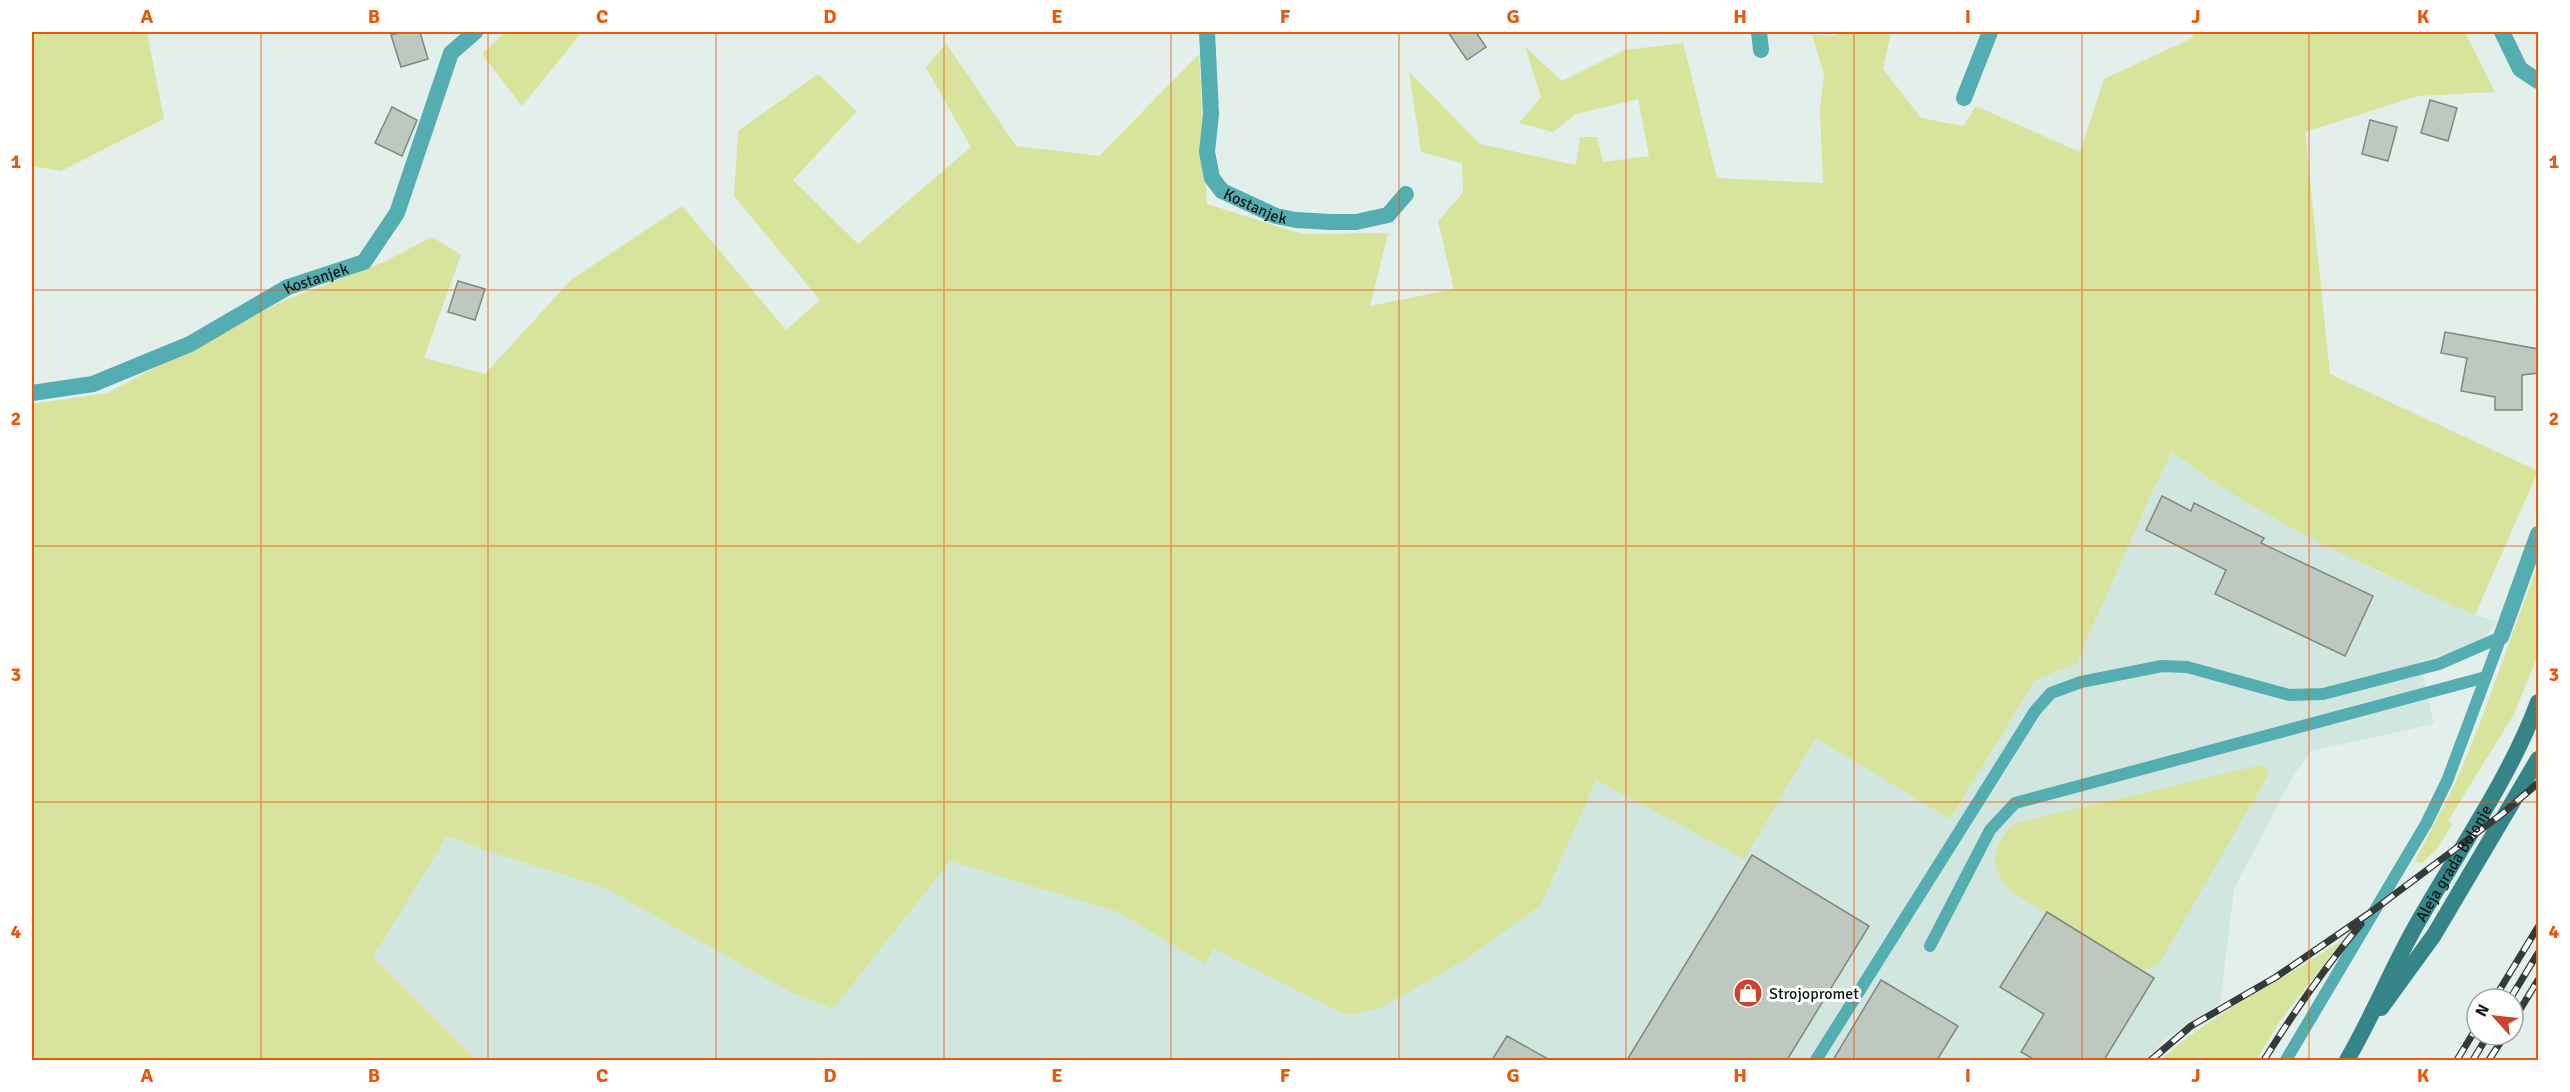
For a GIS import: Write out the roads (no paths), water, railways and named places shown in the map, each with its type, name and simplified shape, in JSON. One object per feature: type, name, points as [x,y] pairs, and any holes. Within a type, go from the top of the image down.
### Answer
[{"type":"main road","name":"Aleja grada Bolonje","points":[[2347,1060],[2367,1025],[2396,962],[2498,784],[2538,706]]},
{"type":"main road","name":"Aleja grada Bolonje","points":[[2367,1025],[2434,935],[2538,759]]},
{"type":"street","name":"Kostanjek","points":[[32,393],[93,384],[190,345],[288,287],[364,262],[397,213],[451,53],[475,32]]},
{"type":"street","name":"Kostanjek","points":[[1207,32],[1211,114],[1207,152],[1212,178],[1222,191],[1276,216],[1296,220],[1331,222],[1356,222],[1388,215],[1406,194]]},
{"type":"street","points":[[1759,32],[1761,50]]},
{"type":"street","points":[[1964,98],[1990,32]]},
{"type":"street","points":[[2502,32],[2520,69],[2538,81]]},
{"type":"street","points":[[2502,637],[2538,534]]},
{"type":"lane","points":[[2286,1060],[2426,824],[2447,781],[2502,637]]},
{"type":"lane","points":[[1815,1060],[2035,711],[2051,693],[2081,682],[2162,666],[2187,667],[2289,695],[2323,694],[2439,664],[2502,637]]},
{"type":"lane","points":[[1930,946],[1990,830],[2015,803],[2486,677]]},
{"type":"railway","points":[[2151,1060],[2191,1026],[2276,977],[2371,912],[2502,814],[2538,783]]},
{"type":"railway","points":[[2264,1060],[2310,990],[2361,924]]},
{"type":"railway","points":[[2501,987],[2538,927]]},
{"type":"railway","points":[[2517,987],[2538,953]]},
{"type":"railway","points":[[2525,1001],[2538,980]]},
{"type":"railway","points":[[2457,1060],[2465,1047]]},
{"type":"railway","points":[[2473,1060],[2481,1047]]},
{"type":"railway","points":[[2489,1060],[2497,1047]]},
{"type":"place","name":"Strojopromet","points":[[1748,993]]}]
